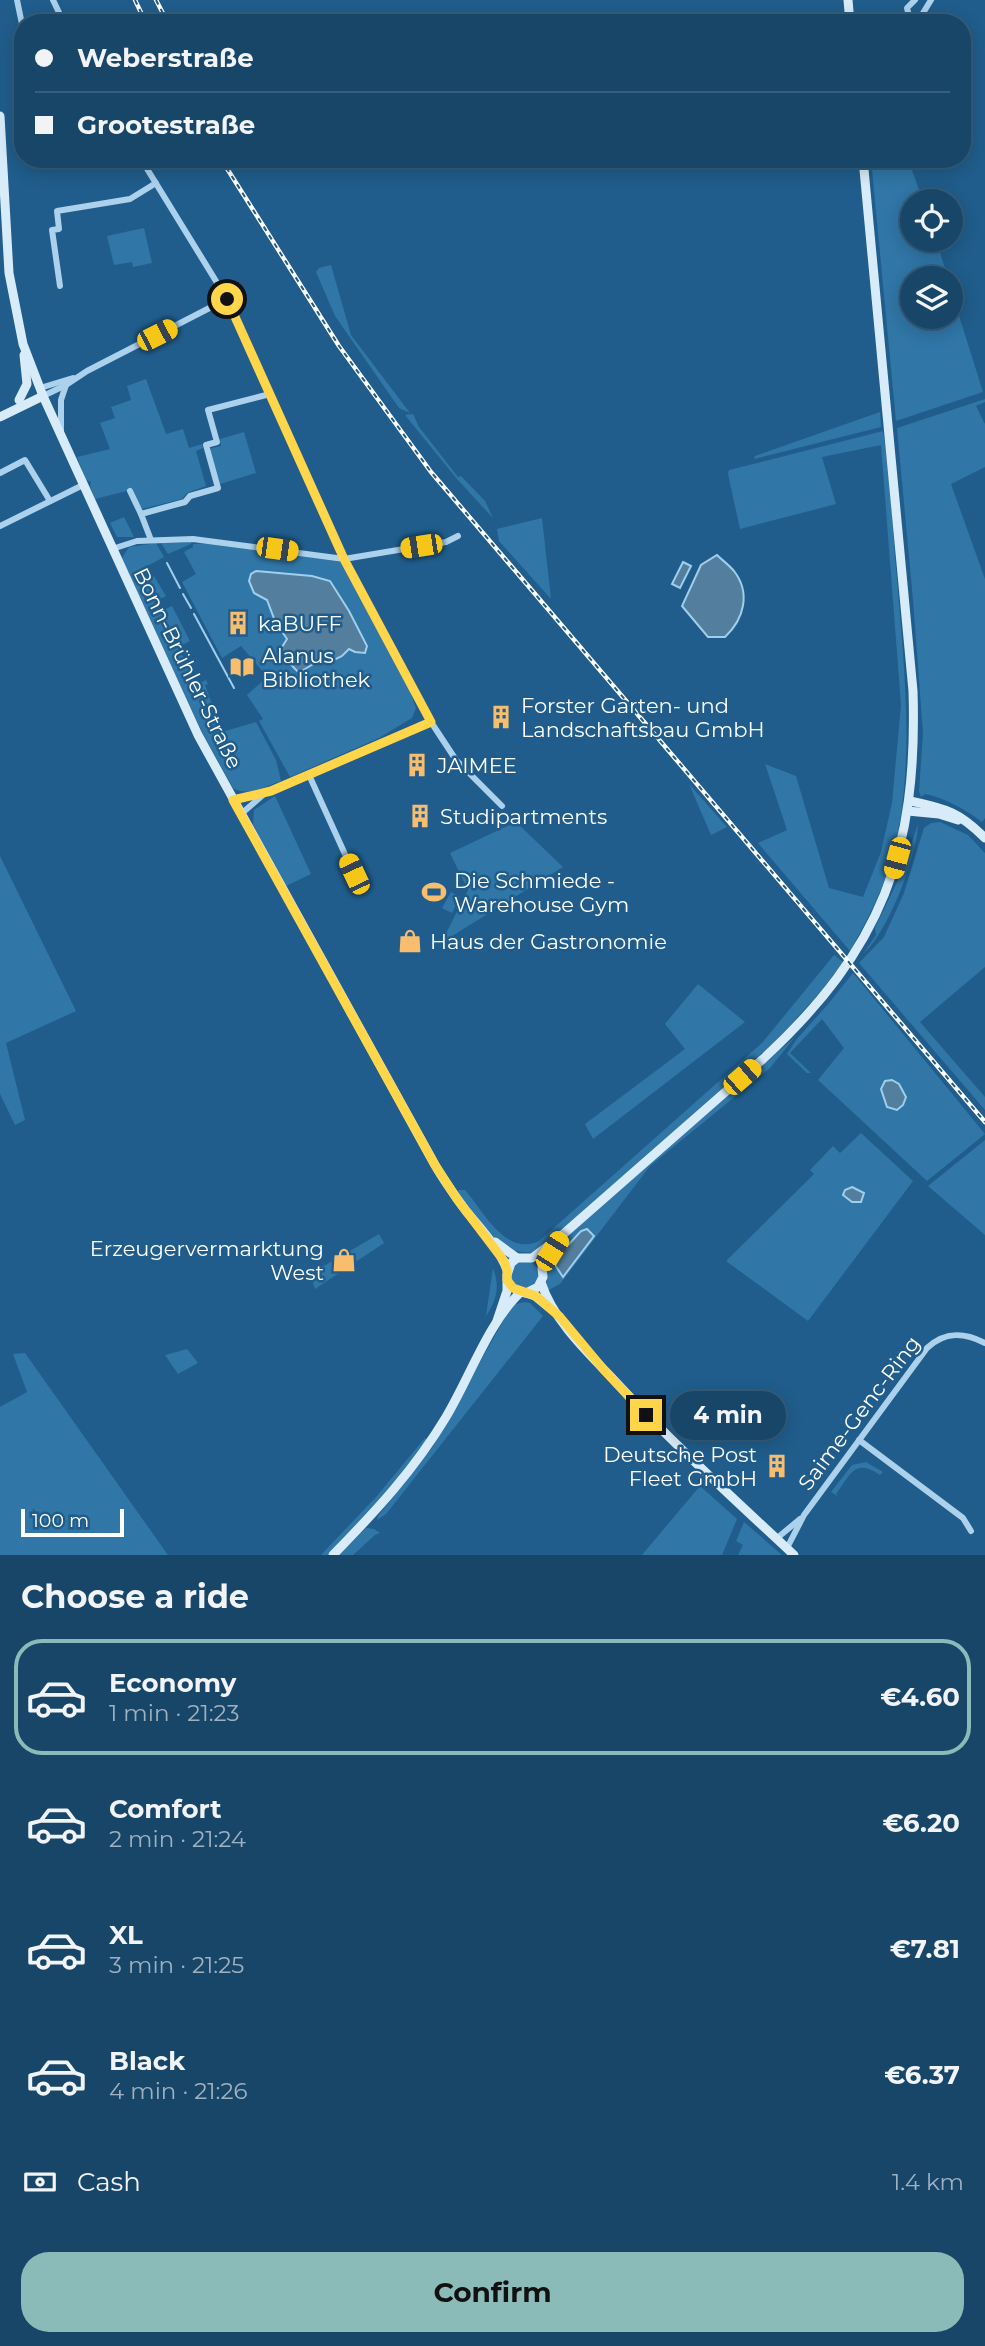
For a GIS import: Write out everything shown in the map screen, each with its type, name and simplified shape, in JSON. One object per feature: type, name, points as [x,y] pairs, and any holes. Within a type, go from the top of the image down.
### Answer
[{"type":"main road","name":"Bonn-Brühler-Straße","points":[[0,116],[7,258],[23,344],[42,392],[198,735],[435,1165],[457,1199],[485,1234],[507,1275]]},
{"type":"main road","points":[[333,1555],[383,1503],[422,1454],[458,1396],[497,1321],[508,1291],[507,1275],[517,1258],[532,1258],[560,1237],[794,1030],[825,996],[850,962],[879,909],[892,876],[909,806],[915,741],[913,691],[864,168]]},
{"type":"main road","points":[[3,416],[19,400],[27,384],[23,344]]},
{"type":"main road","points":[[19,400],[42,392]]},
{"type":"main road","points":[[3,416],[42,392]]},
{"type":"main road","points":[[909,806],[974,827],[985,838]]},
{"type":"main road","name":"Bonn-Brühler-Straße","points":[[485,1234],[517,1258]]},
{"type":"main road","points":[[497,1321],[510,1304],[524,1293],[538,1287],[542,1268],[560,1237]]},
{"type":"main road","points":[[532,1258],[542,1268]]},
{"type":"main road","points":[[507,1275],[513,1288],[536,1296],[560,1317],[646,1415],[790,1552]]},
{"type":"main road","points":[[541,1282],[560,1317]]},
{"type":"street","points":[[147,168],[227,299],[344,559],[431,722],[456,760],[502,806]]},
{"type":"street","points":[[60,286],[52,230],[60,229],[57,211],[130,199],[156,183]]},
{"type":"street","points":[[42,392],[227,299]]},
{"type":"street","points":[[42,392],[66,385],[75,377]]},
{"type":"street","name":"Bonn-Brühler-Straße","points":[[62,437],[60,413],[66,385]]},
{"type":"street","points":[[141,514],[186,502],[190,496],[218,488],[206,445],[217,442],[208,410],[270,394]]},
{"type":"street","points":[[0,473],[25,460],[50,501]]},
{"type":"street","points":[[0,526],[83,485]]},
{"type":"street","points":[[130,491],[151,540]]},
{"type":"street","points":[[112,550],[126,544],[151,540],[211,540],[344,559],[446,542],[458,536]]},
{"type":"street","points":[[233,800],[266,793],[431,722]]},
{"type":"street","points":[[309,775],[354,874],[365,881]]},
{"type":"street","points":[[241,814],[266,793]]},
{"type":"street","name":"Saime-Genc-Ring","points":[[776,1539],[804,1515],[935,1340],[945,1336],[969,1335],[985,1343]]},
{"type":"street","points":[[859,1440],[963,1518],[971,1531]]},
{"type":"street","name":"Saime-Genc-Ring","points":[[790,1552],[804,1515]]},
{"type":"shaded area","points":[[872,168],[911,168],[919,189],[900,189],[900,252],[940,252],[944,266],[900,266],[900,329],[963,328],[983,392],[896,421]]},
{"type":"shaded area","points":[[144,228],[152,263],[133,267],[132,262],[114,265],[107,236]]},
{"type":"shaded area","points":[[331,265],[351,335],[410,413],[399,408],[335,316],[316,272],[319,268]]},
{"type":"shaded area","points":[[146,379],[166,434],[183,429],[189,448],[202,444],[203,448],[196,451],[206,486],[187,493],[182,499],[142,509],[131,490],[95,499],[91,482],[86,480],[77,457],[110,449],[100,423],[115,418],[111,407],[131,400],[127,386]]},
{"type":"shaded area","points":[[985,399],[985,402],[976,406],[985,424],[985,467],[951,484],[985,579],[985,818],[982,822],[947,801],[925,794],[921,797],[919,791],[923,733],[897,428]]},
{"type":"shaded area","points":[[880,412],[881,427],[754,459],[755,456]]},
{"type":"shaded area","points":[[413,414],[419,427],[458,477],[461,476],[485,501],[493,518],[405,415]]},
{"type":"shaded area","points":[[883,431],[890,486],[905,682],[904,786],[900,820],[885,880],[850,951],[758,843],[787,830],[765,764],[796,776],[829,888],[863,897],[881,852],[892,803],[901,705],[881,445],[822,457],[836,504],[740,529],[728,474],[729,470]]},
{"type":"shaded area","points":[[244,432],[256,473],[220,484],[209,449],[221,446],[220,439]]},
{"type":"shaded area","points":[[124,517],[134,537],[117,537],[110,523]]},
{"type":"shaded area","points":[[542,518],[551,599],[499,541],[497,529]]},
{"type":"shaded area","points":[[191,542],[168,554],[161,543]]},
{"type":"shaded area","points":[[156,543],[164,557],[138,571],[143,582],[154,576],[166,596],[154,602],[160,612],[172,606],[190,641],[178,647],[198,684],[206,680],[208,684],[205,685],[222,732],[256,722],[276,760],[281,781],[250,791],[233,788],[203,734],[123,566],[122,558],[129,547]]},
{"type":"shaded area","points":[[210,543],[342,562],[407,683],[416,708],[412,718],[379,738],[290,777],[259,721],[263,719],[247,695],[268,676],[266,670],[263,672],[241,646],[222,658],[182,582],[196,574],[184,552],[193,547],[193,544]],"holes":[[[256,571],[312,576],[333,584],[367,646],[365,653],[349,649],[328,663],[320,660],[293,667],[284,658],[287,639],[285,634],[278,626],[267,600],[254,593],[249,581]]]},
{"type":"shaded area","points":[[717,555],[739,579],[744,597],[741,614],[732,630],[725,637],[708,637],[682,606],[701,565]]},
{"type":"shaded area","points":[[683,562],[691,566],[680,588],[672,584]]},
{"type":"shaded area","points":[[256,571],[312,576],[330,581],[367,646],[365,653],[349,649],[328,663],[320,660],[300,672],[297,671],[282,655],[282,647],[287,639],[275,621],[267,600],[254,593],[249,581],[251,574]]},
{"type":"shaded area","points":[[689,784],[727,827],[711,835]]},
{"type":"shaded area","points":[[275,796],[311,874],[286,886],[253,825],[254,810]]},
{"type":"shaded area","points":[[516,822],[563,867],[441,943],[468,890],[450,853]]},
{"type":"shaded area","points":[[940,822],[968,835],[985,853],[985,967],[920,1022],[985,1097],[985,1110],[859,963],[884,937],[904,893],[924,828],[931,823]]},
{"type":"shaded area","points":[[918,824],[900,893],[882,929],[863,954],[876,935],[875,928],[902,872]]},
{"type":"shaded area","points":[[0,856],[76,1011],[6,1043],[25,1120],[15,1125],[0,1094]]},
{"type":"shaded area","points":[[451,892],[460,897],[452,913],[442,908]]},
{"type":"shaded area","points":[[834,955],[843,962],[779,1038],[540,1250],[527,1253],[504,1245],[483,1226],[459,1195],[458,1190],[465,1190],[505,1237],[516,1243],[539,1241],[762,1043]]},
{"type":"shaded area","points":[[853,973],[985,1134],[927,1181],[818,1080],[844,1048],[822,1019],[790,1053],[811,1073],[807,1073],[787,1054]]},
{"type":"shaded area","points":[[698,984],[745,1022],[593,1139],[585,1124],[685,1049],[665,1024]]},
{"type":"shaded area","points":[[795,1037],[770,1068],[650,1166],[560,1284],[547,1291],[547,1272],[553,1256],[576,1228]]},
{"type":"shaded area","points":[[892,1080],[899,1084],[906,1097],[897,1110],[887,1107],[881,1089],[885,1081]]},
{"type":"shaded area","points":[[861,1133],[913,1181],[808,1321],[726,1261],[814,1174],[810,1170],[833,1146],[840,1153]]},
{"type":"shaded area","points":[[985,1140],[985,1235],[928,1186]]},
{"type":"shaded area","points":[[852,1187],[864,1193],[861,1202],[852,1202],[843,1195],[845,1190]]},
{"type":"shaded area","points":[[587,1229],[594,1236],[563,1277],[555,1265],[557,1257],[581,1231]]},
{"type":"shaded area","points":[[379,1234],[384,1243],[315,1289],[310,1274]]},
{"type":"shaded area","points":[[525,1261],[535,1265],[539,1275],[535,1285],[525,1289],[515,1285],[511,1275],[515,1265]]},
{"type":"shaded area","points":[[493,1268],[496,1293],[486,1316]]},
{"type":"shaded area","points":[[530,1303],[543,1316],[386,1514],[377,1520],[432,1448],[512,1305]]},
{"type":"shaded area","points":[[187,1349],[198,1363],[178,1374],[165,1355]]},
{"type":"shaded area","points":[[25,1353],[168,1555],[0,1555],[0,1407],[27,1392],[13,1354]]},
{"type":"shaded area","points":[[425,1438],[427,1440],[392,1485],[328,1555],[321,1555],[376,1497]]},
{"type":"shaded area","points":[[866,1462],[883,1472],[880,1475],[872,1470],[859,1468],[850,1475],[836,1494],[839,1497],[831,1492],[852,1465]]},
{"type":"shaded area","points":[[700,1486],[737,1519],[722,1555],[642,1555]]},
{"type":"shaded area","points":[[744,1522],[782,1555],[738,1555],[743,1545],[736,1541]]},
{"type":"shaded area","points":[[366,1528],[380,1533],[353,1555],[339,1555]]},
{"type":"waterway","points":[[167,563],[180,588]]},
{"type":"waterway","points":[[183,594],[191,608]]},
{"type":"waterway","points":[[194,614],[234,688]]},
{"type":"railway","points":[[135,0],[142,14]]},
{"type":"railway","points":[[156,0],[163,14]]},
{"type":"railway","points":[[227,168],[339,346],[431,472],[985,1122]]},
{"type":"place","name":"kaBUFF","points":[[238,623]]},
{"type":"place","name":"Alanus Bibliothek","points":[[242,667]]},
{"type":"place","name":"Forster Garten- und Landschaftsbau GmbH","points":[[501,717]]},
{"type":"place","name":"JAIMEE","points":[[417,765]]},
{"type":"place","name":"Studipartments","points":[[420,816]]},
{"type":"place","name":"Die Schmiede - Warehouse Gym","points":[[434,892]]},
{"type":"place","name":"Haus der Gastronomie","points":[[410,941]]},
{"type":"place","name":"Erzeugervermarktung West","points":[[344,1260]]},
{"type":"place","name":"Deutsche Post Fleet GmbH","points":[[777,1466]]},
{"type":"route","points":[[227,299],[344,559],[431,722],[266,793],[233,800],[442,1177],[504,1261],[509,1284],[517,1291],[536,1296],[560,1317],[646,1415]]}]
